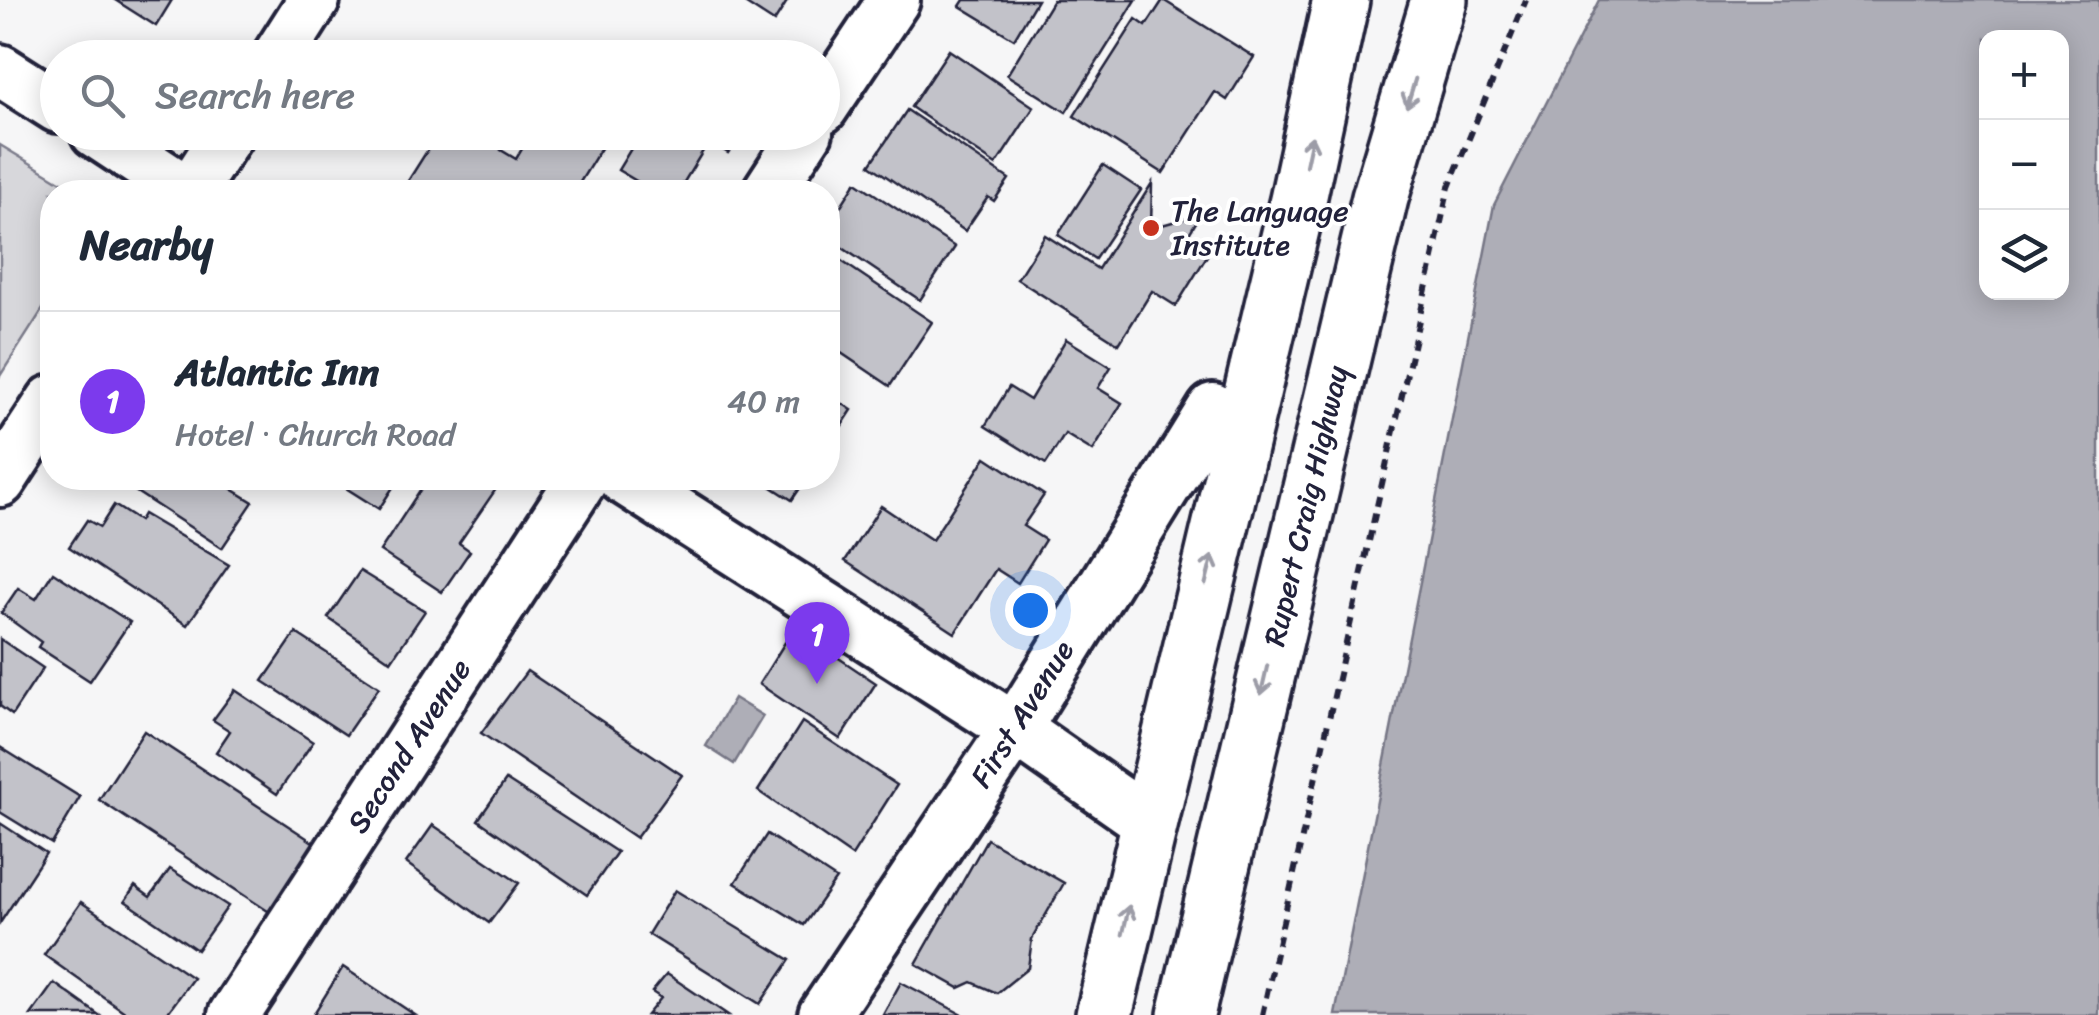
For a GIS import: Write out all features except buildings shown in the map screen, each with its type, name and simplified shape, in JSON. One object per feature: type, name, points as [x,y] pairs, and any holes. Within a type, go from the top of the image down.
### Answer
[{"type":"main road","points":[[1104,1015],[1294,219],[1341,0]]},
{"type":"main road","name":"Rupert Craig Highway","points":[[1186,1015],[1380,198],[1440,0]]},
{"type":"street","points":[[288,40],[314,0]]},
{"type":"street","points":[[840,81],[894,0]]},
{"type":"street","points":[[0,70],[40,96]]},
{"type":"street","points":[[124,150],[170,180]]},
{"type":"street","points":[[197,180],[217,150]]},
{"type":"street","points":[[776,180],[795,150]]},
{"type":"street","name":"First Avenue","points":[[824,1015],[1015,729],[1213,409]]},
{"type":"street","points":[[0,481],[40,419]]},
{"type":"street","name":"Second Avenue","points":[[234,1015],[575,490]]},
{"type":"street","points":[[642,490],[1015,729],[1148,822]]},
{"type":"path","points":[[1262,1015],[1449,187],[1526,0]]},
{"type":"shaded area","points":[[1599,0],[2099,0],[2099,1015],[1335,1015],[1494,205]]},
{"type":"shaded area","points":[[0,145],[58,180],[40,180],[40,314],[0,376]]},
{"type":"shaded area","points":[[734,698],[763,716],[734,764],[706,746]]},
{"type":"place","name":"The Language Institute","points":[[1151,228]]},
{"type":"place","name":"Atlantic Inn","points":[[817,684]]}]
